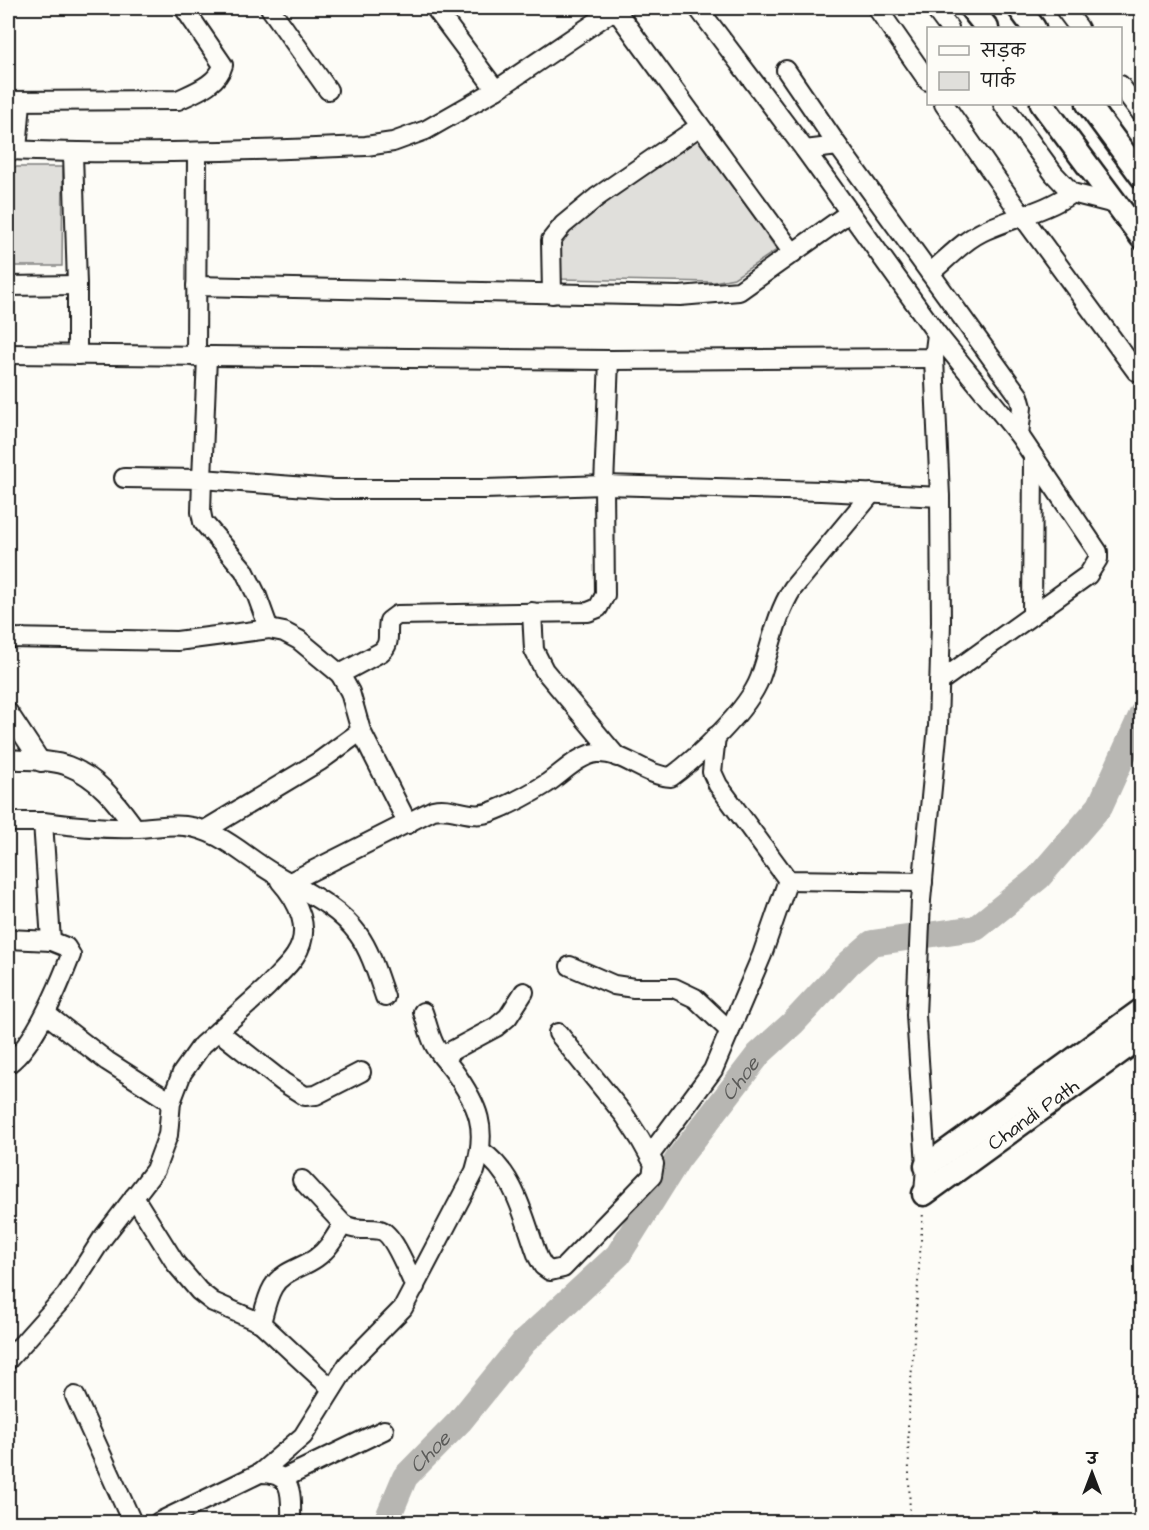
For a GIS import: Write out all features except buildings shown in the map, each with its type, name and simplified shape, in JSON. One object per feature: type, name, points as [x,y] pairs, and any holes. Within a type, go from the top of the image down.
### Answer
[{"type":"main road","points":[[971,8],[986,27]]},
{"type":"main road","points":[[1019,8],[1033,27]]},
{"type":"main road","points":[[1043,105],[1142,238]]},
{"type":"main road","points":[[1089,105],[1142,177]]},
{"type":"main road","name":"Chandi Path","points":[[926,1166],[1142,1010]]},
{"type":"main road","name":"Chandi Path","points":[[924,1194],[1142,1036]]},
{"type":"street","points":[[184,8],[223,65],[220,74],[202,88],[178,100],[14,101],[12,150],[73,153],[197,152],[366,146],[393,142],[426,130],[496,90],[616,8],[793,253]]},
{"type":"street","points":[[270,8],[328,90]]},
{"type":"street","points":[[435,8],[496,90]]},
{"type":"street","points":[[698,8],[805,150],[938,334],[1018,435],[1098,552],[1098,560],[1088,575],[939,682]]},
{"type":"street","points":[[877,8],[927,80]]},
{"type":"street","points":[[934,8],[948,27]]},
{"type":"street","points":[[1064,8],[1078,27]]},
{"type":"street","points":[[786,70],[838,146],[1019,396],[1022,407],[1018,435]]},
{"type":"street","points":[[1122,88],[1142,114]]},
{"type":"street","points":[[945,105],[1023,217],[1136,371]]},
{"type":"street","points":[[1004,105],[1054,174],[1072,193],[1116,204]]},
{"type":"street","points":[[552,294],[551,240],[563,225],[597,197],[700,126]]},
{"type":"street","points":[[805,150],[838,146]]},
{"type":"street","points":[[197,152],[196,286],[201,357],[201,512],[203,522],[244,570],[257,596],[269,629]]},
{"type":"street","points":[[73,153],[77,355]]},
{"type":"street","points":[[930,273],[967,241],[985,230],[1056,204],[1072,193]]},
{"type":"street","points":[[196,286],[680,296],[739,291],[849,213]]},
{"type":"street","points":[[8,286],[77,285]]},
{"type":"street","points":[[924,1194],[926,1166],[916,1015],[922,891],[938,726],[940,497],[934,357],[938,334]]},
{"type":"street","points":[[8,354],[609,360],[934,357]]},
{"type":"street","points":[[340,674],[387,648],[389,621],[397,615],[588,612],[598,608],[605,596],[604,485],[609,360]]},
{"type":"street","points":[[1032,615],[1033,456]]},
{"type":"street","points":[[124,478],[202,479],[334,489],[484,489],[604,485],[940,497]]},
{"type":"street","points":[[290,882],[433,810],[441,808],[465,814],[487,814],[545,785],[588,754],[606,753],[659,776],[671,777],[716,736],[752,695],[783,605],[793,588],[872,493]]},
{"type":"street","points":[[532,612],[532,640],[537,658],[544,670],[617,757]]},
{"type":"street","points":[[8,638],[177,641],[269,629],[284,632],[299,640],[340,674],[350,692],[361,731],[408,824]]},
{"type":"street","points":[[8,712],[41,762]]},
{"type":"street","points":[[206,830],[320,761],[361,731]]},
{"type":"street","points":[[716,736],[712,772],[718,785],[788,880],[922,891]]},
{"type":"street","points":[[8,759],[67,765],[91,779],[110,794],[135,828]]},
{"type":"street","points":[[8,822],[43,822],[88,827],[185,826],[206,830],[229,842],[272,873],[319,899],[339,914],[359,935],[377,973],[385,997]]},
{"type":"street","points":[[43,822],[51,941]]},
{"type":"street","points":[[8,1360],[66,1295],[102,1239],[155,1170],[168,1135],[171,1102],[182,1073],[202,1045],[258,996],[294,958],[300,947],[304,928],[298,905],[272,873]]},
{"type":"street","points":[[650,1155],[714,1070],[762,955],[788,880]]},
{"type":"street","points":[[8,939],[51,941],[66,947],[70,955],[59,987],[46,1014],[19,1053],[8,1064]]},
{"type":"street","points":[[570,966],[614,985],[634,988],[674,988],[695,998],[730,1031]]},
{"type":"street","points":[[442,1056],[496,1027],[508,1017],[524,992]]},
{"type":"street","points":[[159,1522],[260,1473],[303,1437],[354,1358],[403,1308],[416,1287],[475,1172],[482,1138],[478,1112],[461,1081],[442,1056],[430,1033],[423,1012]]},
{"type":"street","points":[[46,1014],[107,1061],[171,1102]]},
{"type":"street","points":[[218,1031],[283,1082],[306,1096],[316,1095],[361,1072]]},
{"type":"street","points":[[481,1150],[493,1158],[502,1169],[514,1192],[538,1257],[543,1266],[550,1271],[563,1268],[647,1184],[652,1176],[654,1164],[650,1155],[625,1116],[558,1033]]},
{"type":"street","points":[[302,1180],[349,1229],[382,1230],[390,1236],[416,1287]]},
{"type":"street","points":[[134,1197],[176,1264],[199,1291],[213,1302],[261,1323],[332,1389]]},
{"type":"street","points":[[261,1323],[272,1287],[280,1278],[306,1265],[323,1253],[343,1224]]},
{"type":"street","points":[[75,1396],[132,1522]]},
{"type":"street","points":[[284,1478],[384,1430]]},
{"type":"street","points":[[260,1473],[274,1473],[284,1478],[290,1488],[291,1522]]},
{"type":"path","points":[[910,1522],[908,1423],[924,1194]]},
{"type":"green space","points":[[700,138],[777,250],[734,278],[714,282],[560,279],[560,242],[567,229]]},
{"type":"green space","points":[[8,167],[63,167],[62,266],[8,266]]},
{"type":"waterway","name":"Choe","points":[[386,1522],[405,1477],[460,1421],[524,1342],[618,1255],[678,1159],[759,1054],[793,1023],[849,963],[872,943],[976,928],[1038,878],[1100,806],[1142,714]]}]
